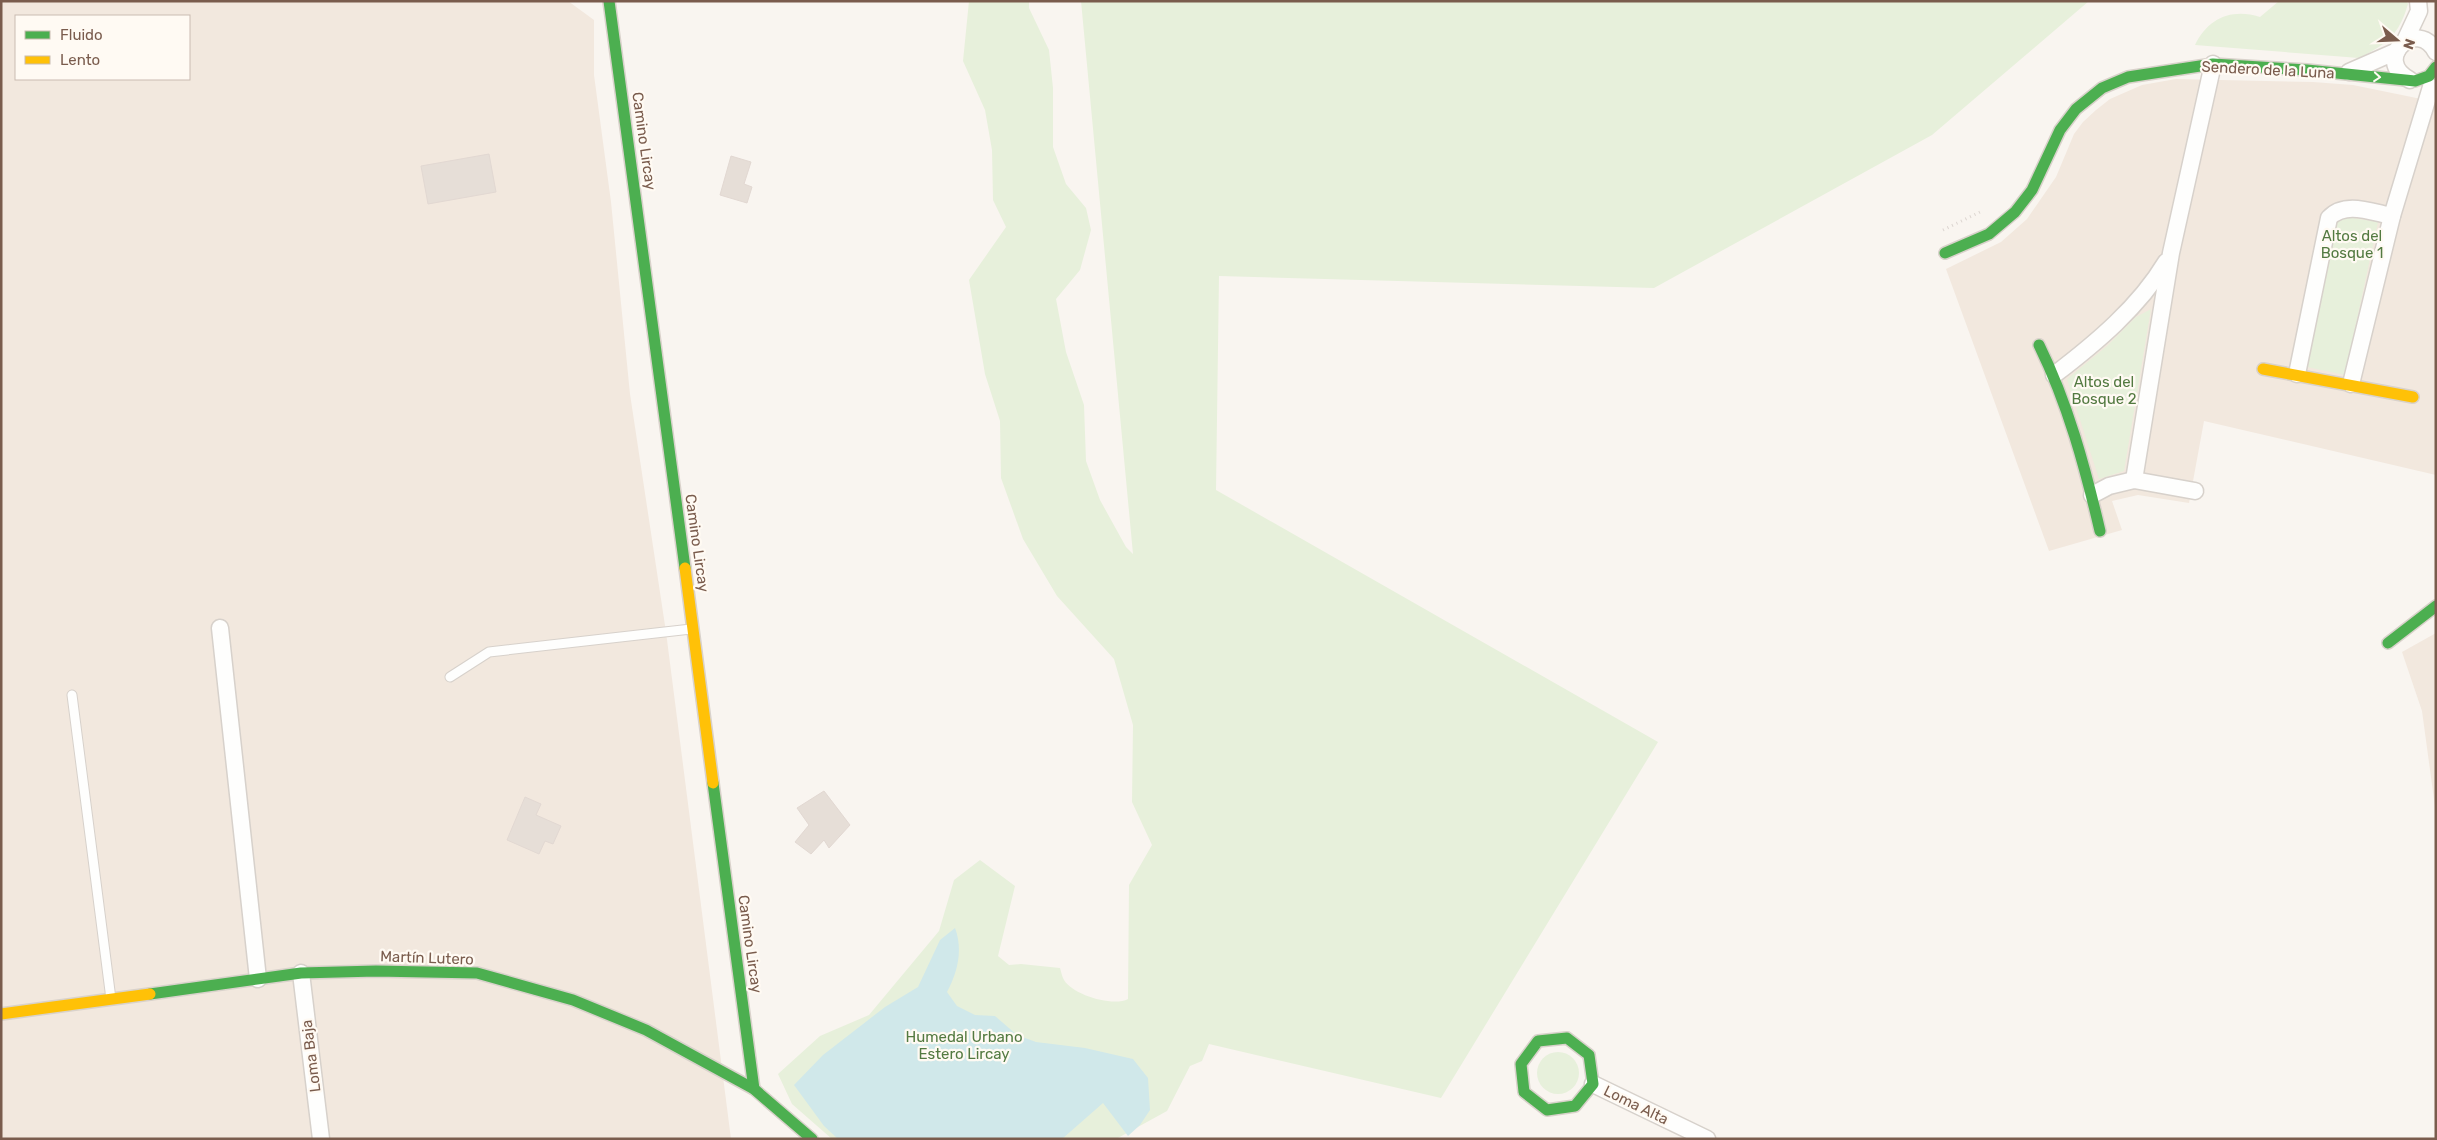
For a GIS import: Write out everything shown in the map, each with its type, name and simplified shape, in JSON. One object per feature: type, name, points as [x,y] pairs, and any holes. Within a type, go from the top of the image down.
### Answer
[{"type":"street","name":"Camino Lircay","points":[[608,1],[754,1089]]},
{"type":"street","points":[[2419,6],[2395,58],[2399,72],[2413,80],[2429,76],[2436,67]]},
{"type":"street","name":"Sendero de la Luna","points":[[2344,74],[2415,38],[2434,47]]},
{"type":"street","points":[[2134,480],[2171,253],[2213,64]]},
{"type":"street","name":"Sendero de la Luna","points":[[1945,253],[1989,234],[2015,212],[2032,190],[2060,130],[2076,109],[2102,88],[2128,77],[2213,64],[2413,80],[2433,88]]},
{"type":"street","points":[[2351,384],[2392,216],[2433,88]]},
{"type":"street","points":[[2297,374],[2329,218],[2334,213],[2347,208],[2392,216]]},
{"type":"street","points":[[2054,375],[2100,338],[2128,310],[2154,282],[2171,253]]},
{"type":"street","points":[[2038,344],[2054,375],[2092,495],[2100,531]]},
{"type":"street","points":[[2263,369],[2413,397]]},
{"type":"street","points":[[2092,495],[2109,486],[2134,480],[2195,491]]},
{"type":"street","points":[[2388,643],[2436,606]]},
{"type":"street","points":[[220,628],[258,979]]},
{"type":"street","name":"Martín Lutero","points":[[1,1014],[301,974],[477,973],[573,1000],[637,1026],[754,1089],[812,1139]]},
{"type":"street","name":"Loma Baja","points":[[301,974],[321,1139]]},
{"type":"street","name":"Loma Alta","points":[[1567,1038],[1590,1055],[1593,1084],[1575,1106],[1547,1110],[1524,1092],[1521,1064],[1538,1041],[1567,1038]]},
{"type":"street","name":"Loma Alta","points":[[1593,1084],[1707,1139]]},
{"type":"lane","points":[[450,677],[488,652],[693,629]]},
{"type":"lane","points":[[72,694],[111,999]]},
{"type":"shaded area","points":[[1,1],[568,1],[594,20],[594,75],[611,202],[630,394],[666,632],[731,1139],[1,1139]]},
{"type":"shaded area","points":[[2176,79],[2313,82],[2353,85],[2436,102],[2436,475],[2204,421],[2189,503],[2138,495],[2112,501],[2122,530],[2049,551],[1946,269],[2001,242],[2027,219],[2056,177],[2074,134],[2096,110],[2110,99],[2142,85]]},
{"type":"shaded area","points":[[2436,633],[2436,814],[2422,711],[2402,652]]},
{"type":"green space","name":"Humedal Urbano Estero Lircay","points":[[969,1],[1029,1],[1029,8],[1049,50],[1053,88],[1053,147],[1066,184],[1086,208],[1091,230],[1080,270],[1056,299],[1066,352],[1084,405],[1086,461],[1100,500],[1126,547],[1133,554],[1081,1],[2089,1],[1932,135],[1654,288],[1219,276],[1216,490],[1658,742],[1441,1098],[1209,1044],[1202,1061],[1190,1066],[1167,1111],[1116,1139],[832,1139],[792,1104],[778,1074],[820,1036],[869,1015],[939,931],[954,880],[980,860],[1015,886],[998,956],[1009,965],[1021,964],[1060,968],[1063,979],[1084,995],[1113,1002],[1128,999],[1129,885],[1152,845],[1132,802],[1133,725],[1114,659],[1057,596],[1023,539],[1001,478],[1000,421],[985,374],[969,280],[1006,227],[993,200],[992,150],[985,110],[963,61]]},
{"type":"green space","points":[[2279,1],[2407,1],[2408,4],[2400,24],[2391,37],[2377,48],[2359,58],[2195,45],[2200,36],[2214,22],[2231,15],[2240,14],[2260,17]]},
{"type":"green space","name":"Altos del Bosque 1","points":[[2347,217],[2378,222],[2345,375],[2307,367],[2333,229],[2339,220]]},
{"type":"green space","name":"Altos del Bosque 2","points":[[2151,309],[2124,471],[2099,479],[2067,379],[2107,346],[2136,317]]},
{"type":"green space","points":[[1558,1052],[1573,1058],[1579,1073],[1573,1088],[1558,1094],[1543,1088],[1537,1073],[1543,1058]]},
{"type":"water","points":[[955,928],[959,944],[958,960],[954,977],[947,992],[957,1006],[975,1015],[995,1016],[1017,1035],[1036,1042],[1085,1048],[1133,1059],[1148,1078],[1150,1110],[1140,1125],[1128,1136],[1103,1103],[1062,1139],[838,1139],[824,1126],[794,1085],[823,1055],[885,1007],[918,987],[940,940]]},
{"type":"building","points":[[489,154],[496,192],[428,204],[421,166]]},
{"type":"building","points":[[731,156],[751,162],[744,184],[752,187],[747,203],[720,195]]},
{"type":"building","points":[[824,791],[850,825],[829,848],[824,840],[811,854],[795,842],[809,825],[797,808]]},
{"type":"building","points":[[525,797],[541,804],[536,815],[561,826],[553,844],[545,841],[539,854],[507,840]]},
{"type":"traffic: fast","points":[[609,1],[685,568]]},
{"type":"traffic: fast","points":[[1945,253],[1989,234],[2015,212],[2032,190],[2060,130],[2076,109],[2102,88],[2128,77],[2213,64],[2307,70],[2415,81],[2429,76],[2436,67]]},
{"type":"traffic: fast","points":[[2039,345],[2059,390],[2075,436],[2100,531]]},
{"type":"traffic: fast","points":[[2388,643],[2436,606]]},
{"type":"traffic: fast","points":[[713,783],[754,1089]]},
{"type":"traffic: fast","points":[[150,994],[301,973],[376,971],[477,973],[573,1000],[646,1030],[754,1089],[812,1139]]},
{"type":"traffic: fast","points":[[1567,1038],[1589,1055],[1593,1084],[1575,1106],[1547,1110],[1524,1092],[1521,1064],[1538,1041],[1567,1038]]},
{"type":"traffic: slow","points":[[2263,369],[2413,397]]},
{"type":"traffic: slow","points":[[685,568],[713,783]]},
{"type":"traffic: slow","points":[[1,1014],[150,994]]}]
